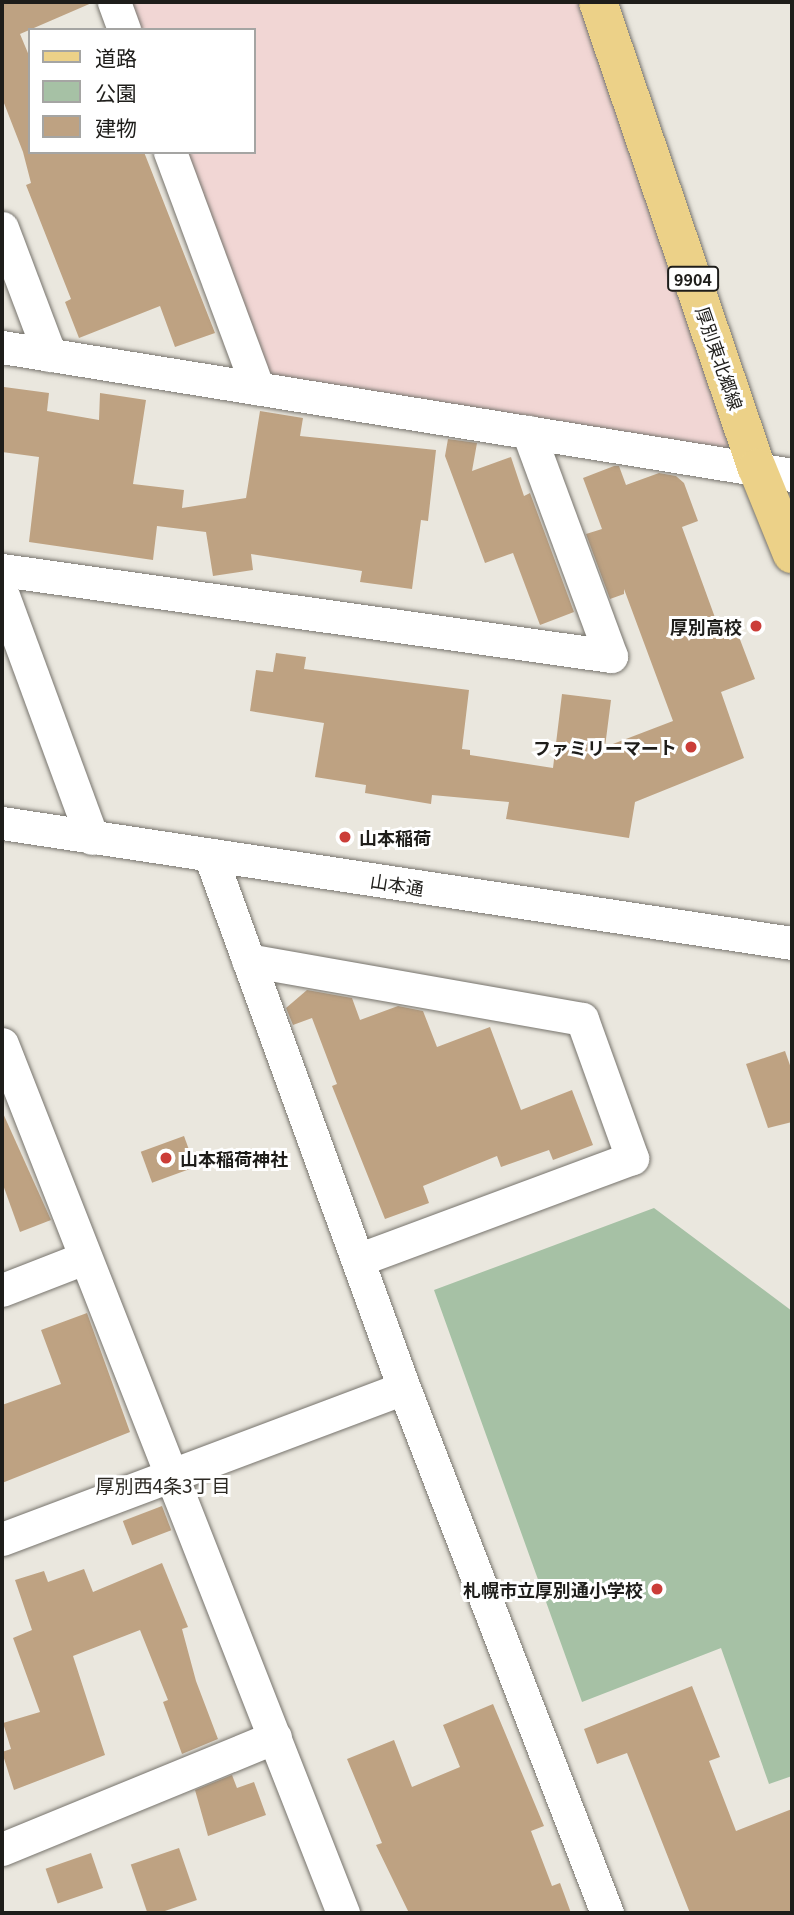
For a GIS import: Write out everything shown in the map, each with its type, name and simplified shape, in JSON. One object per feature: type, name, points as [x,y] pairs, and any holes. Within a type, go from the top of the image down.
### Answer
[{"type":"main road","name":"厚別東北郷線","points":[[598,2],[775,472],[792,554]]},
{"type":"street","points":[[114,2],[123,28]]},
{"type":"street","points":[[171,154],[258,388]]},
{"type":"street","points":[[2,228],[50,355]]},
{"type":"street","points":[[2,347],[775,472]]},
{"type":"street","points":[[2,570],[611,656],[528,432]]},
{"type":"street","points":[[2,593],[92,838]]},
{"type":"street","name":"山本通","points":[[2,823],[92,838],[216,870],[792,943]]},
{"type":"street","points":[[216,870],[404,1388],[607,1913]]},
{"type":"street","points":[[248,960],[582,1019],[596,1057],[632,1158],[358,1260]]},
{"type":"street","points":[[2,1044],[9,1088],[84,1258],[343,1913]]},
{"type":"street","points":[[2,1290],[84,1258]]},
{"type":"street","points":[[2,1539],[404,1388]]},
{"type":"street","points":[[2,1849],[275,1737]]},
{"type":"shaded area","points":[[114,2],[598,2],[757,468],[258,388],[171,154],[256,154],[256,28],[123,28]]},
{"type":"green space","name":"札幌市立厚別通小学校","points":[[654,1208],[792,1311],[792,1776],[769,1784],[721,1648],[582,1702],[434,1290]]},
{"type":"building","points":[[2,2],[94,2],[34,28],[28,28],[20,34],[28,53],[28,154],[145,154],[215,333],[175,347],[160,306],[79,338],[65,302],[71,299],[26,185],[31,183],[23,152],[2,98]]},
{"type":"building","points":[[4,387],[49,393],[47,411],[99,420],[100,393],[146,400],[133,484],[184,490],[182,508],[246,498],[260,411],[303,418],[300,436],[436,450],[428,521],[421,520],[412,589],[360,582],[362,571],[251,554],[253,570],[213,576],[206,532],[157,526],[153,560],[29,542],[39,457],[2,452]]},
{"type":"building","points":[[448,439],[477,443],[472,471],[511,457],[524,496],[530,493],[574,612],[540,625],[513,553],[485,563],[445,456]]},
{"type":"building","points":[[619,466],[626,485],[659,473],[676,476],[684,483],[698,521],[682,527],[721,634],[736,629],[755,679],[721,692],[744,758],[635,802],[629,838],[506,819],[509,802],[432,795],[431,804],[365,793],[366,785],[315,777],[324,723],[250,711],[256,670],[273,672],[276,653],[306,657],[304,669],[469,690],[462,749],[470,750],[470,755],[553,768],[562,694],[611,700],[605,747],[673,721],[624,589],[624,594],[610,599],[586,534],[602,529],[583,478]]},
{"type":"building","points":[[307,990],[352,998],[360,1020],[398,1006],[423,1011],[437,1047],[490,1027],[521,1110],[572,1090],[593,1145],[553,1160],[549,1150],[501,1167],[497,1156],[423,1186],[429,1203],[385,1219],[332,1086],[337,1084],[312,1018],[293,1025],[286,1008]]},
{"type":"building","points":[[785,1051],[792,1071],[792,1122],[768,1128],[746,1064]]},
{"type":"building","points":[[2,1111],[51,1220],[20,1232],[2,1182]]},
{"type":"building","points":[[184,1136],[195,1167],[152,1183],[141,1152]]},
{"type":"building","points":[[87,1313],[130,1432],[2,1483],[2,1405],[61,1384],[41,1330]]},
{"type":"building","points":[[162,1506],[171,1530],[132,1545],[123,1521]]},
{"type":"building","points":[[162,1563],[188,1627],[182,1629],[196,1681],[218,1739],[182,1754],[163,1702],[168,1700],[140,1630],[73,1656],[105,1755],[14,1790],[2,1752],[11,1749],[3,1723],[40,1712],[13,1638],[32,1630],[15,1580],[44,1571],[48,1582],[84,1569],[93,1592]]},
{"type":"building","points":[[692,1686],[720,1757],[709,1761],[736,1831],[792,1809],[792,1913],[690,1913],[627,1753],[597,1764],[584,1729]]},
{"type":"building","points":[[493,1704],[544,1826],[531,1831],[552,1886],[560,1883],[571,1913],[409,1913],[376,1845],[382,1843],[347,1759],[394,1740],[412,1787],[460,1767],[443,1725]]},
{"type":"building","points":[[232,1775],[237,1788],[254,1782],[266,1815],[208,1836],[195,1790]]},
{"type":"building","points":[[179,1848],[197,1900],[159,1913],[147,1913],[131,1865]]},
{"type":"building","points":[[91,1853],[103,1888],[58,1904],[46,1869]]},
{"type":"place","name":"厚別高校","points":[[756,626]]},
{"type":"place","name":"ファミリーマート","points":[[691,747]]},
{"type":"place","name":"山本稲荷","points":[[345,837]]},
{"type":"place","name":"山本稲荷神社","points":[[166,1158]]},
{"type":"place","name":"札幌市立厚別通小学校","points":[[657,1589]]},
{"type":"district","name":"厚別西4条3丁目","points":[[163,1485]]}]
